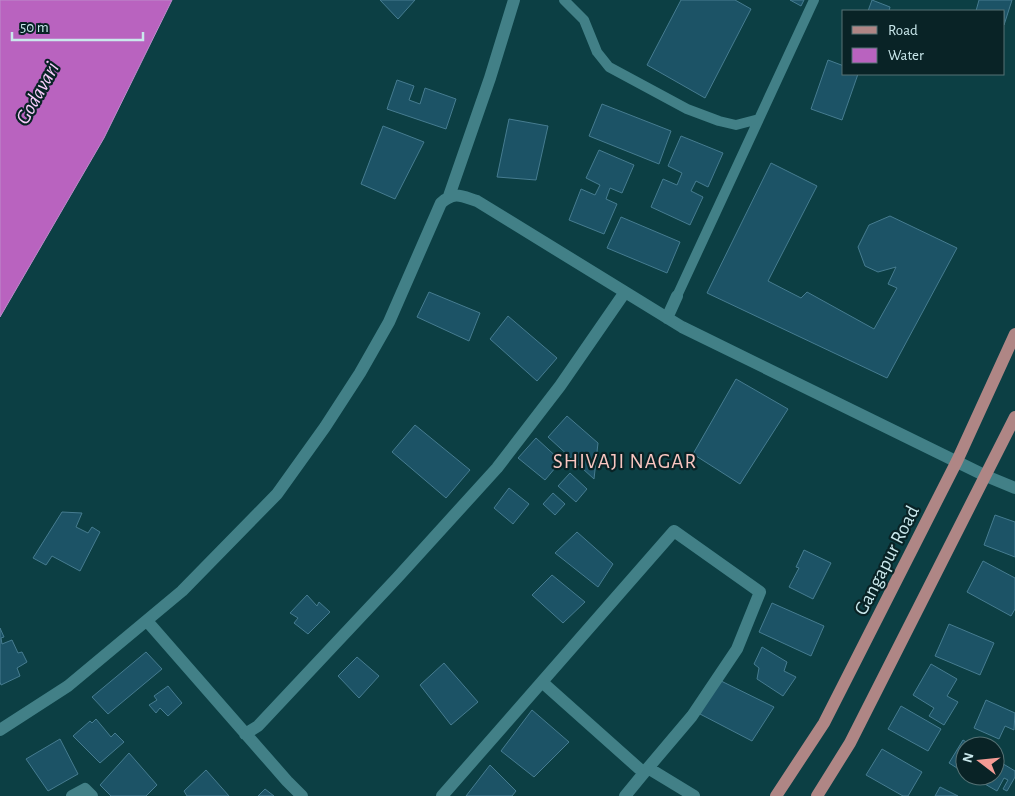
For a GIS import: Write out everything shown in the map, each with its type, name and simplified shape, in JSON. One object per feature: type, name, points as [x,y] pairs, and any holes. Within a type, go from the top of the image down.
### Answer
[{"type":"main road","name":"Gangapur Road","points":[[776,796],[824,723],[957,461],[1015,334]]},
{"type":"main road","points":[[817,796],[850,743],[1015,417]]},
{"type":"street","points":[[0,730],[68,686],[182,591],[277,494],[325,427],[360,373],[389,322],[441,203],[449,196],[490,78],[514,0]]},
{"type":"street","points":[[449,196],[460,195],[476,201],[682,327],[986,476],[1015,488]]},
{"type":"street","points":[[245,734],[258,726],[497,468],[560,386],[624,292]]},
{"type":"street","points":[[667,318],[677,296]]},
{"type":"street","points":[[442,796],[674,531],[760,592],[737,649],[692,716],[624,796]]},
{"type":"street","points":[[147,621],[286,781],[302,796]]},
{"type":"street","points":[[542,682],[646,770],[694,796]]},
{"type":"street","points":[[72,796],[85,789],[92,796]]},
{"type":"lane","points":[[564,0],[584,20],[596,52],[609,67],[687,109],[719,121],[736,125],[759,119]]},
{"type":"lane","points":[[677,296],[814,0]]},
{"type":"water","name":"Godavari","points":[[0,0],[172,0],[104,138],[0,317]]},
{"type":"building","points":[[380,0],[415,0],[398,19]]},
{"type":"building","points":[[681,0],[735,0],[751,9],[705,98],[647,65]]},
{"type":"building","points":[[790,0],[804,0],[801,6]]},
{"type":"building","points":[[872,0],[890,7],[889,10],[868,10]]},
{"type":"building","points":[[979,0],[1012,0],[1005,22],[1005,10],[976,10]]},
{"type":"building","points":[[828,60],[842,65],[842,75],[858,75],[842,120],[811,109]]},
{"type":"building","points":[[397,80],[414,86],[409,100],[420,104],[425,88],[456,99],[446,129],[387,109]]},
{"type":"building","points":[[602,104],[671,131],[659,164],[589,136]]},
{"type":"building","points":[[509,119],[548,126],[536,180],[497,177]]},
{"type":"building","points":[[383,126],[424,142],[395,199],[361,184]]},
{"type":"building","points":[[681,136],[723,153],[708,187],[696,181],[691,191],[703,197],[690,225],[651,207],[663,179],[677,185],[682,173],[668,166]]},
{"type":"building","points":[[599,150],[634,165],[622,193],[610,188],[606,199],[617,204],[604,234],[569,220],[581,189],[595,195],[600,185],[586,178]]},
{"type":"building","points":[[771,163],[817,186],[768,281],[801,298],[807,292],[874,329],[897,288],[888,284],[896,267],[878,272],[865,266],[858,247],[869,225],[890,216],[957,248],[887,378],[707,293]]},
{"type":"building","points":[[621,217],[680,242],[667,273],[607,248]]},
{"type":"building","points":[[429,292],[480,313],[469,341],[417,317]]},
{"type":"building","points":[[508,316],[557,358],[537,381],[490,339]]},
{"type":"building","points":[[736,379],[788,409],[740,484],[693,454]]},
{"type":"building","points":[[567,416],[598,443],[594,479],[548,437]]},
{"type":"building","points":[[415,425],[470,470],[446,498],[392,452]]},
{"type":"building","points":[[536,438],[561,461],[545,480],[518,458]]},
{"type":"building","points":[[570,473],[587,489],[576,502],[558,486]]},
{"type":"building","points":[[509,488],[529,504],[513,524],[494,508]]},
{"type":"building","points":[[553,493],[565,504],[555,515],[543,504]]},
{"type":"building","points":[[62,512],[82,513],[76,527],[88,533],[92,527],[100,532],[80,571],[52,556],[46,565],[33,558]]},
{"type":"building","points":[[995,515],[1015,522],[1015,557],[984,545]]},
{"type":"building","points":[[577,532],[613,564],[598,587],[555,553]]},
{"type":"building","points":[[804,550],[831,563],[813,599],[789,587],[799,568],[796,567]]},
{"type":"building","points":[[983,561],[1015,578],[1015,609],[1011,616],[967,592]]},
{"type":"building","points":[[552,575],[585,602],[563,623],[532,595]]},
{"type":"building","points":[[307,595],[317,606],[319,602],[330,612],[308,634],[294,623],[298,618],[290,613]]},
{"type":"building","points":[[772,603],[824,626],[811,656],[759,632]]},
{"type":"building","points":[[949,624],[994,643],[980,675],[935,656]]},
{"type":"building","points":[[0,628],[4,637],[1,638],[2,644],[12,640],[18,653],[22,652],[27,662],[17,668],[20,676],[1,685],[0,682]]},
{"type":"building","points":[[762,647],[787,662],[784,671],[796,677],[783,696],[757,679],[759,668],[754,664]]},
{"type":"building","points":[[146,652],[162,669],[108,714],[92,697]]},
{"type":"building","points":[[357,657],[379,676],[359,698],[338,676]]},
{"type":"building","points":[[444,663],[478,702],[451,725],[420,685]]},
{"type":"building","points":[[931,664],[957,679],[947,696],[958,702],[944,725],[929,716],[934,708],[913,695]]},
{"type":"building","points":[[717,679],[774,707],[752,741],[700,714]]},
{"type":"building","points":[[168,686],[182,703],[168,716],[160,708],[156,713],[149,705],[157,700],[154,696]]},
{"type":"building","points":[[986,700],[1015,713],[1014,730],[1005,726],[1000,736],[992,736],[974,728]]},
{"type":"building","points":[[901,706],[941,729],[928,751],[888,729]]},
{"type":"building","points":[[532,710],[569,742],[534,777],[501,751]]},
{"type":"building","points":[[96,719],[111,737],[115,733],[124,742],[100,763],[73,736],[90,721],[92,723]]},
{"type":"building","points":[[60,739],[78,774],[48,791],[26,759]]},
{"type":"building","points":[[882,749],[922,772],[908,796],[903,796],[866,775]]},
{"type":"building","points":[[129,753],[157,785],[146,796],[111,796],[100,785]]},
{"type":"building","points":[[955,753],[955,767],[949,763]]},
{"type":"building","points":[[490,765],[516,791],[512,796],[466,796]]},
{"type":"building","points":[[1005,765],[1015,771],[1015,777],[1007,791],[1003,789],[1008,780],[1005,778]]},
{"type":"building","points":[[206,770],[229,796],[187,796],[184,791]]},
{"type":"building","points":[[988,786],[1000,786],[997,791]]},
{"type":"building","points":[[940,787],[958,796],[935,796]]},
{"type":"building","points":[[265,789],[274,796],[258,796]]},
{"type":"district","name":"SHIVAJI NAGAR","points":[[625,461]]}]
